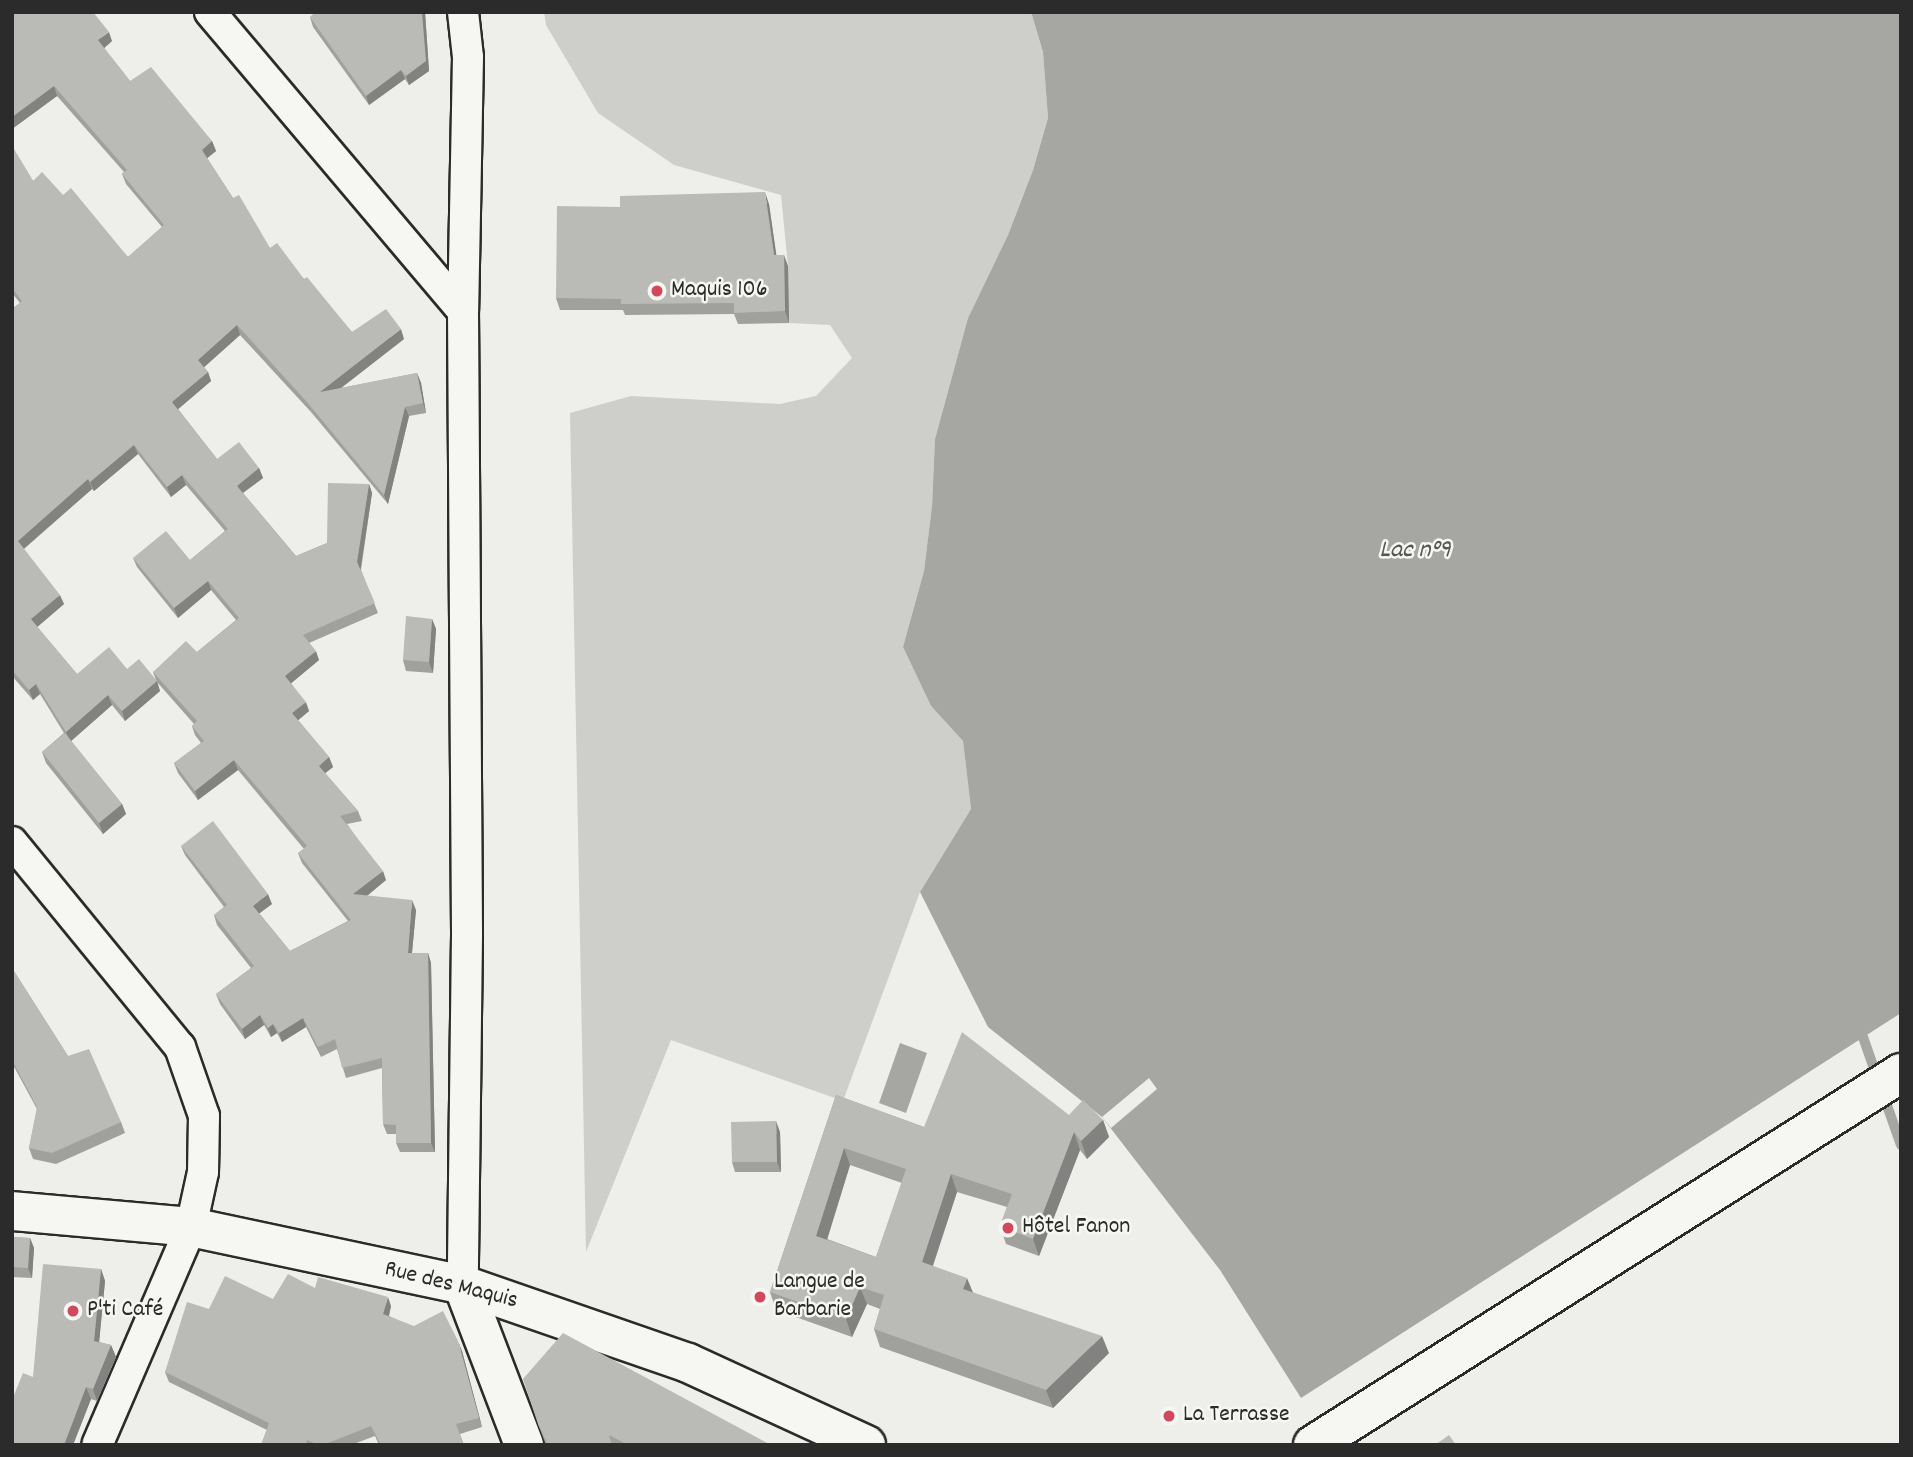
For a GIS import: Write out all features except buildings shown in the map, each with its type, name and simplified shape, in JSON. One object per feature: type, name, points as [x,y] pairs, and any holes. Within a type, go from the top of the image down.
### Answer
[{"type":"street","points":[[210,12],[463,311]]},
{"type":"street","points":[[463,12],[468,57],[463,311],[467,935],[463,1285],[524,1445]]},
{"type":"street","points":[[12,842],[180,1047],[204,1116],[203,1172],[191,1227],[97,1445]]},
{"type":"street","points":[[1313,1445],[1901,1073]]},
{"type":"street","name":"Rue des Maquis","points":[[12,1211],[191,1227],[463,1285],[688,1363],[866,1445]]},
{"type":"shaded area","points":[[544,12],[1031,12],[1043,52],[1048,118],[1033,170],[1008,235],[968,318],[935,439],[932,506],[924,571],[903,647],[931,706],[963,741],[971,809],[920,892],[843,1101],[671,1040],[586,1252],[570,413],[631,396],[780,404],[816,396],[852,358],[830,325],[789,323],[788,266],[781,195],[674,165],[598,113],[546,25]]},
{"type":"water","name":"Lac n°9","points":[[1031,12],[1901,12],[1901,1013],[1301,1398],[1220,1270],[1102,1117],[988,1027],[920,892],[971,809],[963,741],[931,706],[903,647],[924,571],[932,506],[935,439],[968,318],[1008,235],[1033,170],[1048,118],[1043,52]]},
{"type":"water","points":[[900,1043],[927,1053],[906,1113],[879,1103]]},
{"type":"pier","points":[[1149,1078],[1157,1089],[1111,1128],[1102,1117]]},
{"type":"waterway","points":[[1863,1037],[1878,1080]]},
{"type":"waterway","points":[[1883,1094],[1901,1145]]},
{"type":"place","name":"Maquis 106","points":[[657,291]]},
{"type":"place","name":"Hôtel Fanon","points":[[1008,1228]]},
{"type":"place","name":"Langue de Barbarie","points":[[760,1297]]},
{"type":"place","name":"P'ti Café","points":[[73,1311]]},
{"type":"place","name":"La Terrasse","points":[[1169,1416]]}]
